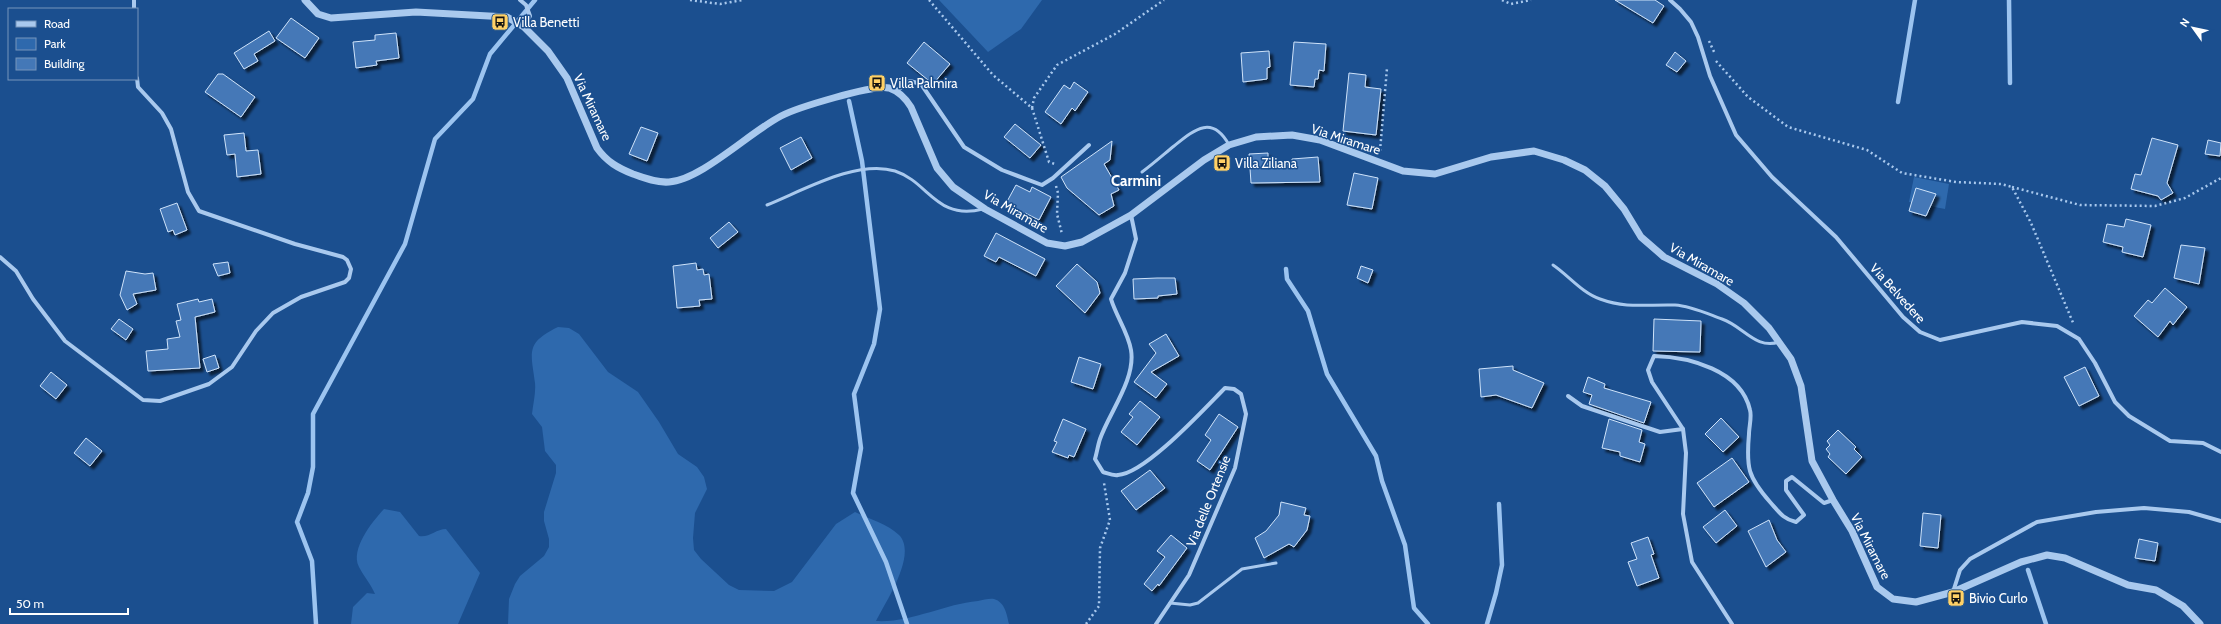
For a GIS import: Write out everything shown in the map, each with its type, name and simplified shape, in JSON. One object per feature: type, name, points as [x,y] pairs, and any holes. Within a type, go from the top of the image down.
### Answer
[{"type":"street","name":"Via Miramare","points":[[305,0],[318,14],[331,18],[416,12],[483,14],[507,17],[524,27],[548,50],[567,78],[597,148],[604,158],[617,167],[644,178],[668,182],[690,176],[781,116],[837,98],[879,87],[896,91],[911,107],[936,168],[953,187],[985,209],[1047,243],[1065,246],[1082,242],[1131,215],[1204,160],[1229,145],[1256,137],[1292,135],[1320,140],[1402,171],[1435,174],[1491,157],[1534,151],[1564,160],[1584,170],[1605,186],[1624,209],[1641,237],[1664,257],[1717,284],[1744,303],[1769,328],[1791,360],[1801,386],[1812,461],[1852,531],[1877,587],[1893,599],[1916,602],[1953,592],[2021,562],[2047,555],[2066,558],[2128,585],[2156,590],[2183,606],[2200,624]]},
{"type":"street","points":[[520,0],[526,5],[530,16],[524,27]]},
{"type":"street","name":"Via Belvedere","points":[[1670,0],[1691,22],[1698,37],[1710,76],[1736,136],[1772,177],[1836,237],[1903,317],[1920,332],[1940,340],[2022,322],[2057,326],[2079,339],[2095,363],[2115,402],[2128,416],[2170,441],[2203,443],[2221,452]]},
{"type":"street","points":[[0,257],[16,271],[32,299],[65,341],[143,400],[160,401],[209,384],[232,367],[256,331],[273,312],[301,297],[341,284],[349,278],[351,269],[350,264],[343,257],[295,244],[199,211],[188,192],[171,129],[162,113],[138,87],[137,80]]},
{"type":"street","points":[[896,91],[910,81],[921,84],[964,147],[1002,170],[1042,186],[1054,178],[1089,145]]},
{"type":"street","points":[[1103,472],[1095,459],[1101,438],[1122,396],[1132,351],[1128,335],[1116,315],[1111,299],[1125,273],[1136,239],[1131,215]]},
{"type":"street","points":[[1732,624],[1692,562],[1683,514],[1686,453],[1683,429],[1652,382],[1648,370],[1654,356],[1677,357],[1723,374],[1744,392],[1751,411],[1747,456],[1748,472],[1759,490],[1786,520],[1796,522],[1804,515],[1786,490],[1786,481],[1792,477],[1824,503],[1833,500]]},
{"type":"street","name":"Via delle Ortensie","points":[[1103,472],[1118,475],[1137,468],[1169,443],[1225,388],[1234,389],[1241,394],[1246,414],[1235,468],[1189,575],[1156,624]]},
{"type":"street","points":[[1568,396],[1582,406],[1660,432],[1683,429]]},
{"type":"street","points":[[1953,592],[1960,570],[1970,559],[2038,522],[2096,512],[2144,508],[2189,512],[2221,521]]},
{"type":"lane","points":[[1142,172],[1194,130],[1205,127],[1215,129],[1224,136],[1229,145]]},
{"type":"lane","points":[[767,205],[852,170],[870,169],[895,171],[914,182],[939,204],[956,210],[974,212],[985,209]]},
{"type":"lane","points":[[1553,265],[1598,299],[1632,306],[1676,305],[1692,308],[1728,321],[1763,344],[1769,345],[1779,342]]},
{"type":"lane","points":[[1170,603],[1190,605],[1198,603],[1242,569],[1276,563]]},
{"type":"path","points":[[690,0],[720,4],[743,0]]},
{"type":"path","points":[[929,0],[993,75],[1032,108],[1034,98],[1057,65],[1114,34],[1164,0]]},
{"type":"path","points":[[1502,0],[1511,4],[1531,0]]},
{"type":"path","points":[[1698,37],[1706,37],[1712,43],[1716,61],[1748,97],[1788,127],[1867,150],[1902,173],[1956,182],[2001,184],[2080,205],[2155,206],[2185,198],[2221,178]]},
{"type":"path","points":[[1379,162],[1387,68]]},
{"type":"path","points":[[2012,187],[2031,223],[2071,315],[2079,339]]},
{"type":"path","points":[[1086,624],[1099,606],[1100,548],[1110,520],[1103,472]]},
{"type":"green space","points":[[939,0],[1042,0],[1021,29],[988,52]]},
{"type":"green space","points":[[1914,177],[1949,184],[1945,209],[1909,202]]},
{"type":"green space","points":[[558,327],[569,328],[579,334],[608,372],[638,392],[659,422],[678,454],[697,467],[704,477],[707,489],[695,513],[693,538],[694,550],[701,559],[729,585],[739,590],[774,591],[792,582],[836,524],[855,512],[895,531],[904,543],[905,554],[898,578],[876,621],[902,619],[965,603],[992,599],[1001,603],[1009,624],[508,624],[509,599],[515,584],[520,576],[544,556],[549,547],[549,539],[544,521],[544,512],[556,473],[556,465],[545,451],[542,427],[532,414],[535,387],[532,356],[535,344],[540,338]]},
{"type":"green space","points":[[384,509],[400,512],[419,536],[426,536],[439,530],[446,529],[480,573],[458,624],[351,624],[353,607],[367,593],[375,594],[359,567],[357,552],[368,528]]},
{"type":"building","points":[[1615,0],[1655,0],[1664,6],[1653,23]]},
{"type":"building","points":[[291,18],[319,38],[305,58],[276,38]]},
{"type":"building","points":[[269,31],[275,41],[254,54],[258,61],[244,69],[234,53]]},
{"type":"building","points":[[396,33],[399,58],[376,61],[377,65],[356,68],[353,42],[375,40],[375,35]]},
{"type":"building","points":[[924,42],[950,64],[933,84],[907,63]]},
{"type":"building","points":[[1294,42],[1326,44],[1324,71],[1319,70],[1318,79],[1315,79],[1314,87],[1290,85]]},
{"type":"building","points":[[1269,51],[1270,67],[1267,68],[1267,79],[1243,82],[1241,53]]},
{"type":"building","points":[[1675,52],[1686,61],[1677,72],[1666,65]]},
{"type":"building","points":[[1349,73],[1366,75],[1365,87],[1381,89],[1376,135],[1343,131]]},
{"type":"building","points":[[218,74],[223,74],[255,97],[241,117],[205,92]]},
{"type":"building","points":[[1074,82],[1088,92],[1075,111],[1072,108],[1061,124],[1045,112],[1064,85],[1070,89]]},
{"type":"building","points":[[1015,124],[1041,145],[1030,158],[1004,137]]},
{"type":"building","points":[[641,127],[658,133],[647,161],[629,154]]},
{"type":"building","points":[[244,133],[246,151],[258,150],[261,174],[237,177],[235,154],[227,155],[224,135]]},
{"type":"building","points":[[801,137],[812,158],[791,170],[780,148]]},
{"type":"building","points":[[2152,138],[2178,145],[2167,183],[2173,193],[2161,200],[2158,196],[2131,189],[2135,174],[2141,175]]},
{"type":"building","points":[[2208,140],[2221,143],[2220,156],[2205,154]]},
{"type":"building","points":[[1112,141],[1110,160],[1104,164],[1119,190],[1111,194],[1114,206],[1099,215],[1067,188],[1061,177]]},
{"type":"building","points":[[1268,153],[1268,165],[1292,164],[1292,159],[1318,157],[1320,182],[1251,183],[1249,154]]},
{"type":"building","points":[[1354,173],[1378,178],[1372,209],[1347,205]]},
{"type":"building","points":[[1016,185],[1030,192],[1032,187],[1051,197],[1039,220],[1025,213],[1024,216],[1004,207]]},
{"type":"building","points":[[1916,188],[1936,194],[1926,216],[1909,211]]},
{"type":"building","points":[[177,203],[187,230],[175,235],[173,230],[168,232],[160,209]]},
{"type":"building","points":[[2126,219],[2151,225],[2143,257],[2122,252],[2123,247],[2103,242],[2107,224],[2124,227]]},
{"type":"building","points":[[729,222],[738,232],[718,248],[710,238]]},
{"type":"building","points":[[996,233],[1045,259],[1036,276],[999,257],[996,262],[984,256]]},
{"type":"building","points":[[2181,245],[2205,248],[2199,284],[2174,278]]},
{"type":"building","points":[[228,262],[230,273],[218,276],[213,264]]},
{"type":"building","points":[[696,263],[697,270],[703,269],[704,275],[709,274],[712,299],[699,300],[700,306],[677,308],[673,266]]},
{"type":"building","points":[[1077,264],[1097,282],[1100,293],[1085,313],[1056,286]]},
{"type":"building","points":[[1361,266],[1373,270],[1368,283],[1357,278]]},
{"type":"building","points":[[126,271],[145,274],[153,273],[156,290],[133,294],[137,304],[127,310],[120,295]]},
{"type":"building","points":[[1175,278],[1177,294],[1158,296],[1158,298],[1134,299],[1133,279]]},
{"type":"building","points":[[2165,288],[2187,307],[2173,325],[2170,321],[2158,337],[2134,316],[2148,300],[2152,303]]},
{"type":"building","points":[[198,299],[199,302],[212,299],[215,312],[195,317],[200,368],[148,371],[146,351],[168,349],[167,339],[180,337],[176,321],[181,320],[177,304]]},
{"type":"building","points":[[119,319],[133,329],[126,340],[111,329]]},
{"type":"building","points":[[1654,319],[1701,321],[1700,352],[1653,351]]},
{"type":"building","points":[[1166,334],[1179,356],[1151,372],[1167,384],[1156,398],[1134,382],[1156,353],[1149,344]]},
{"type":"building","points":[[215,355],[219,368],[207,372],[203,359]]},
{"type":"building","points":[[1079,357],[1101,364],[1093,389],[1071,382]]},
{"type":"building","points":[[1513,366],[1513,370],[1544,383],[1532,408],[1496,395],[1481,397],[1479,369]]},
{"type":"building","points":[[2085,367],[2099,396],[2079,406],[2064,377]]},
{"type":"building","points":[[51,372],[67,385],[56,399],[40,386]]},
{"type":"building","points":[[1588,377],[1605,384],[1604,388],[1651,402],[1644,423],[1589,404],[1592,395],[1583,392]]},
{"type":"building","points":[[1140,401],[1160,417],[1137,445],[1121,432],[1133,417],[1129,414]]},
{"type":"building","points":[[1219,414],[1238,427],[1210,470],[1197,461],[1211,440],[1205,435]]},
{"type":"building","points":[[1721,418],[1739,437],[1723,452],[1705,434]]},
{"type":"building","points":[[1063,419],[1086,429],[1074,457],[1069,455],[1068,458],[1052,452],[1057,442],[1054,441]]},
{"type":"building","points":[[1609,419],[1642,430],[1639,442],[1645,444],[1640,462],[1620,456],[1620,452],[1602,448]]},
{"type":"building","points":[[1838,430],[1856,447],[1854,449],[1862,457],[1846,474],[1828,457],[1830,454],[1826,449],[1830,445],[1827,441]]},
{"type":"building","points":[[86,438],[102,451],[90,466],[74,453]]},
{"type":"building","points":[[1732,458],[1749,482],[1714,507],[1697,483]]},
{"type":"building","points":[[1150,470],[1165,488],[1136,510],[1121,491]]},
{"type":"building","points":[[1281,502],[1306,508],[1304,515],[1310,516],[1307,530],[1294,547],[1289,544],[1264,558],[1255,538],[1266,531],[1279,515]]},
{"type":"building","points":[[1725,510],[1737,526],[1716,543],[1703,527]]},
{"type":"building","points":[[1923,513],[1941,515],[1938,548],[1920,546]]},
{"type":"building","points":[[1769,520],[1777,540],[1786,552],[1766,567],[1748,531]]},
{"type":"building","points":[[1171,535],[1187,548],[1159,586],[1158,584],[1152,591],[1144,584],[1165,557],[1157,551]]},
{"type":"building","points":[[1648,537],[1654,554],[1651,555],[1659,578],[1637,586],[1628,562],[1637,559],[1631,543]]},
{"type":"building","points":[[2139,539],[2158,543],[2155,561],[2135,558]]},
{"type":"waterway","points":[[316,624],[312,561],[297,522],[308,493],[313,467],[313,414],[405,244],[435,139],[473,99],[490,54],[535,0]]},
{"type":"waterway","points":[[1898,102],[1915,0]]},
{"type":"waterway","points":[[2009,0],[2010,83]]},
{"type":"waterway","points":[[849,101],[862,161],[880,309],[874,344],[854,394],[861,448],[853,493],[886,562],[907,624]]},
{"type":"waterway","points":[[1286,269],[1287,279],[1308,311],[1327,374],[1376,456],[1382,481],[1405,545],[1414,608],[1428,624]]},
{"type":"waterway","points":[[1487,624],[1502,565],[1499,504]]},
{"type":"waterway","points":[[2028,570],[2046,624]]},
{"type":"place","name":"Villa Benetti","points":[[500,22]]},
{"type":"place","name":"Villa Palmira","points":[[877,83]]},
{"type":"place","name":"Villa Ziliana","points":[[1222,163]]},
{"type":"place","name":"Bivio Curlo","points":[[1956,598]]},
{"type":"district","name":"Carmini","points":[[1136,181]]}]
